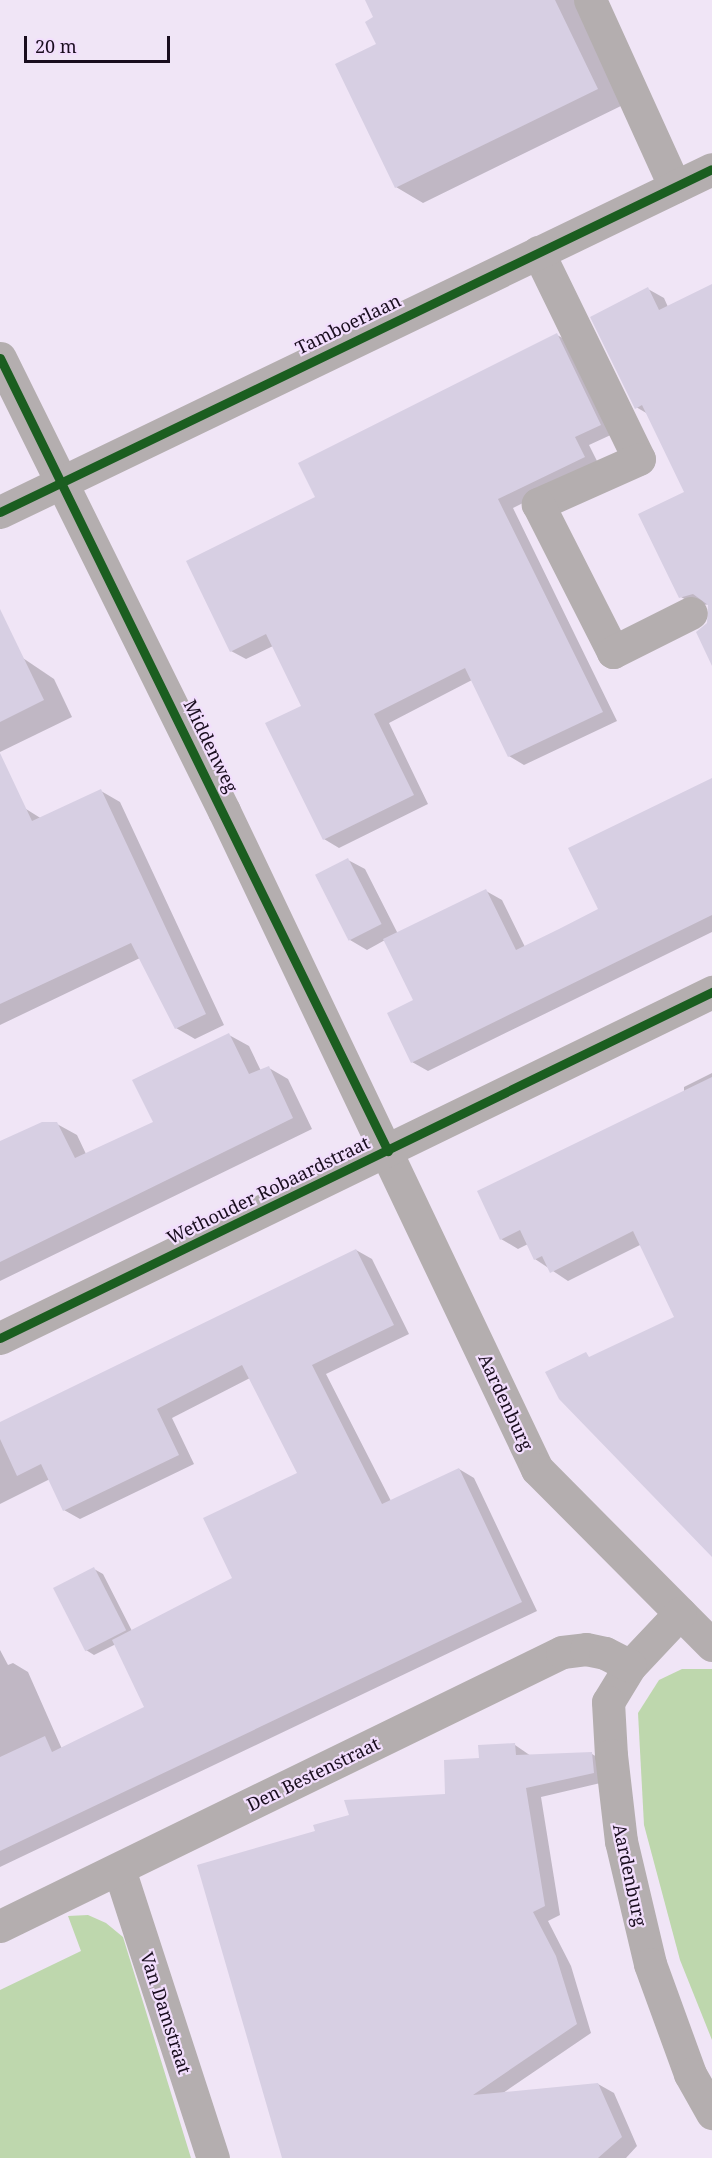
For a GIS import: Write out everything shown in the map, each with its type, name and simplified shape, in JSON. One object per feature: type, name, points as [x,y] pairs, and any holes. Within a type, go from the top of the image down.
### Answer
[{"type":"street","points":[[590,0],[675,187]]},
{"type":"street","name":"Tamboerlaan","points":[[0,512],[712,168]]},
{"type":"street","points":[[538,252],[639,459],[538,504],[613,652],[691,613]]},
{"type":"street","name":"Middenweg","points":[[0,358],[388,1151]]},
{"type":"street","name":"Wethouder Robaardstraat","points":[[0,1338],[712,992]]},
{"type":"street","name":"Aardenburg","points":[[388,1151],[537,1469],[712,1645]]},
{"type":"street","name":"Aardenburg","points":[[680,1613],[630,1666],[608,1702],[621,1841],[650,1965],[690,2074],[712,2113]]},
{"type":"street","name":"Den Bestenstraat","points":[[0,1926],[562,1652],[586,1649],[605,1653],[630,1666]]},
{"type":"street","name":"Van Damstraat","points":[[119,1869],[213,2158]]},
{"type":"green space","points":[[682,1669],[712,1669],[712,2040],[680,1960],[644,1825],[638,1713],[659,1680]]},
{"type":"green space","points":[[88,1915],[106,1923],[123,1937],[191,2158],[0,2158],[0,1990],[81,1951],[68,1916]]},
{"type":"building","points":[[365,0],[555,0],[598,89],[395,188],[335,64],[376,44],[365,22],[373,17]]},
{"type":"building","points":[[712,284],[712,666],[696,632],[707,623],[708,605],[693,594],[679,598],[638,514],[684,492],[642,405],[635,409],[590,317],[648,287],[659,310]]},
{"type":"building","points":[[557,333],[601,425],[575,437],[585,457],[498,499],[603,712],[508,757],[465,668],[374,714],[414,795],[323,840],[265,723],[301,706],[266,634],[230,652],[186,561],[315,497],[298,463]]},
{"type":"building","points":[[0,609],[44,700],[0,722]]},
{"type":"building","points":[[0,753],[32,821],[101,789],[206,1014],[175,1029],[131,943],[0,1004]]},
{"type":"building","points":[[712,778],[712,915],[411,1063],[387,1013],[413,1000],[383,939],[486,889],[516,950],[559,929],[598,909],[568,848]]},
{"type":"building","points":[[348,858],[382,924],[349,941],[315,875]]},
{"type":"building","points":[[229,1033],[249,1074],[269,1066],[293,1118],[0,1262],[0,1141],[42,1122],[57,1122],[75,1158],[153,1122],[132,1080]]},
{"type":"building","points":[[712,1077],[712,1557],[559,1399],[545,1372],[586,1352],[589,1357],[674,1317],[633,1231],[550,1273],[542,1256],[534,1260],[520,1230],[500,1240],[477,1191]]},
{"type":"building","points":[[356,1249],[394,1325],[312,1365],[382,1504],[459,1468],[522,1602],[0,1851],[0,1757],[45,1736],[52,1752],[144,1707],[112,1640],[232,1578],[203,1518],[297,1473],[242,1365],[157,1409],[179,1455],[63,1511],[41,1464],[17,1476],[0,1439],[0,1422]]},
{"type":"building","points":[[94,1567],[126,1630],[85,1651],[53,1588]]},
{"type":"building","points":[[515,1743],[516,1755],[592,1752],[594,1773],[526,1788],[545,1906],[533,1912],[556,1956],[577,2024],[473,2095],[598,2083],[622,2137],[598,2158],[282,2158],[197,1865],[315,1831],[313,1825],[349,1815],[344,1800],[445,1794],[444,1760],[479,1758],[478,1745]]},
{"type":"cycle path","points":[[0,512],[712,169]]},
{"type":"cycle path","points":[[0,358],[388,1151]]},
{"type":"cycle path","points":[[0,1338],[712,992]]}]
